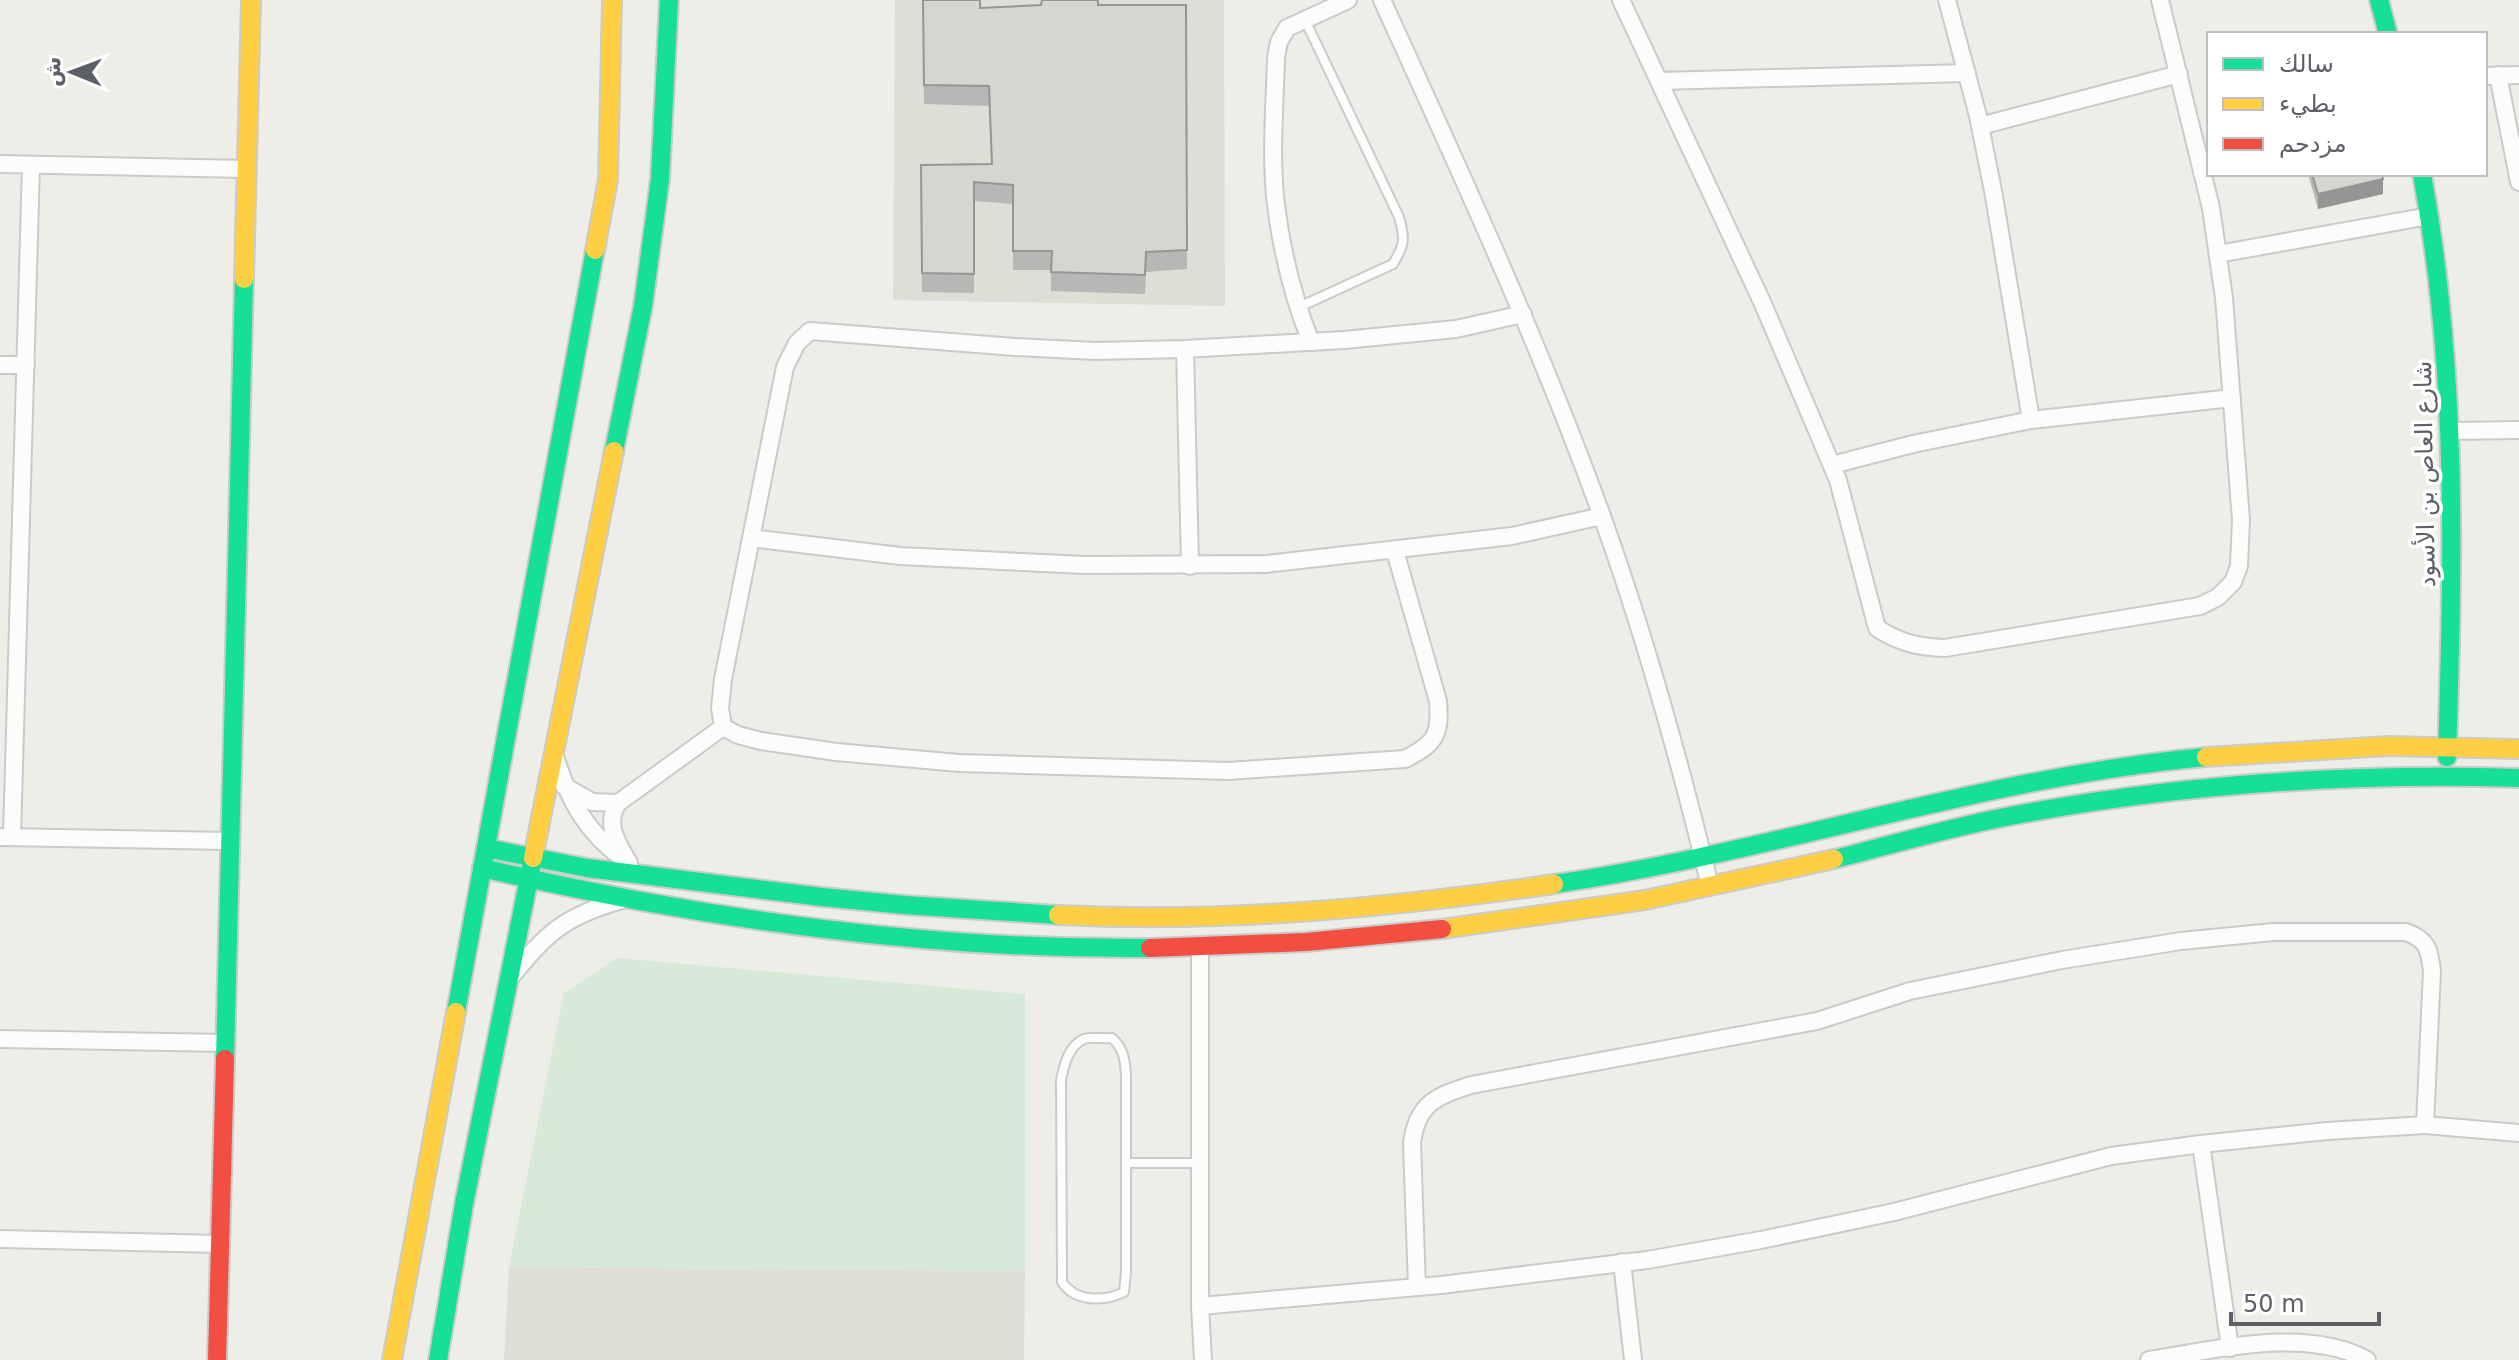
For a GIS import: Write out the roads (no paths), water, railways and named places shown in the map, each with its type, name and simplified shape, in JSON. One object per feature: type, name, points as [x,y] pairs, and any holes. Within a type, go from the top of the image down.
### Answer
[{"type":"street","points":[[217,1360],[251,0]]},
{"type":"street","points":[[392,1360],[608,180],[612,0]]},
{"type":"street","points":[[438,1360],[464,1204],[643,306],[660,179],[669,0]]},
{"type":"street","points":[[1311,342],[1297,308],[1276,203],[1276,57],[1279,42],[1287,28],[1348,0]]},
{"type":"street","points":[[1382,0],[1523,314],[1602,516],[1657,684],[1710,886]]},
{"type":"street","points":[[1621,0],[1763,304],[1832,465],[1850,521],[1877,628],[1892,638],[1916,647],[1945,648],[2200,606],[2218,597],[2233,582],[2239,566],[2241,520],[2218,254],[2211,208],[2160,0]]},
{"type":"street","points":[[1947,0],[1980,126],[2031,420]]},
{"type":"street","points":[[2379,0],[2387,32]]},
{"type":"street","points":[[1659,81],[1967,73]]},
{"type":"street","points":[[1980,126],[2179,74]]},
{"type":"street","points":[[2519,75],[2491,75],[2519,182]]},
{"type":"street","points":[[0,164],[246,169]]},
{"type":"street","points":[[31,165],[26,365],[6,837],[230,841]]},
{"type":"street","name":"شارع العاص بن الأسود","points":[[2422,176],[2436,257],[2446,347],[2450,431],[2452,581],[2447,774]]},
{"type":"street","points":[[2218,254],[2429,216]]},
{"type":"street","points":[[723,727],[720,708],[723,679],[785,367],[797,343],[810,331],[1095,351],[1185,349],[1456,329],[1523,314]]},
{"type":"street","points":[[1185,349],[1190,566]]},
{"type":"street","points":[[0,365],[26,365]]},
{"type":"street","points":[[1832,465],[1913,444],[2031,420],[2232,398]]},
{"type":"street","points":[[2450,431],[2519,430]]},
{"type":"street","points":[[751,538],[900,556],[1084,565],[1190,566],[1266,564],[1395,551],[1512,536],[1602,516]]},
{"type":"street","points":[[723,727],[761,741],[836,752],[959,763],[1228,771],[1405,759],[1423,750],[1435,737],[1440,723],[1438,701],[1395,551]]},
{"type":"street","points":[[629,863],[611,823],[613,810],[618,803],[723,727]]},
{"type":"street","points":[[486,848],[580,867],[922,908],[1006,913],[1202,916],[1317,911],[1516,890],[1621,874],[1936,803],[2095,772],[2198,757],[2294,748],[2448,745],[2519,749]]},
{"type":"street","points":[[554,752],[564,785],[580,816],[597,838],[629,863],[651,874]]},
{"type":"street","points":[[482,868],[623,900],[756,921],[1004,944],[1200,947],[1424,932],[1519,920],[1710,886],[1966,826],[2098,801],[2295,778],[2447,774],[2519,778]]},
{"type":"street","points":[[564,785],[592,802],[618,803]]},
{"type":"street","points":[[509,980],[540,941],[564,923],[588,910],[623,900]]},
{"type":"street","points":[[1417,1287],[1414,1124],[1439,1095],[1471,1085],[1817,1021],[1910,991],[2181,941],[2273,932],[2406,932],[2421,937],[2429,952],[2432,971],[2425,1125]]},
{"type":"street","points":[[1200,947],[1200,1306],[1203,1360]]},
{"type":"street","points":[[0,1039],[225,1043]]},
{"type":"street","points":[[1200,1306],[1417,1287],[1622,1262],[1761,1240],[1894,1212],[2111,1156],[2201,1144],[2425,1125],[2519,1133]]},
{"type":"street","points":[[2201,1144],[2230,1348]]},
{"type":"street","points":[[0,1239],[220,1244]]},
{"type":"street","points":[[1622,1262],[1633,1360]]},
{"type":"street","points":[[2149,1360],[2255,1344],[2325,1344],[2349,1350],[2367,1360]]},
{"type":"lane","points":[[1297,308],[1393,264],[1404,238],[1399,217],[1305,20]]},
{"type":"lane","points":[[1112,1038],[1120,1045],[1124,1057],[1128,1163],[1124,1292],[1112,1298],[1080,1297],[1069,1292],[1062,1282],[1061,1080],[1065,1061],[1084,1039],[1112,1038]]},
{"type":"lane","points":[[1128,1163],[1199,1163]]}]
